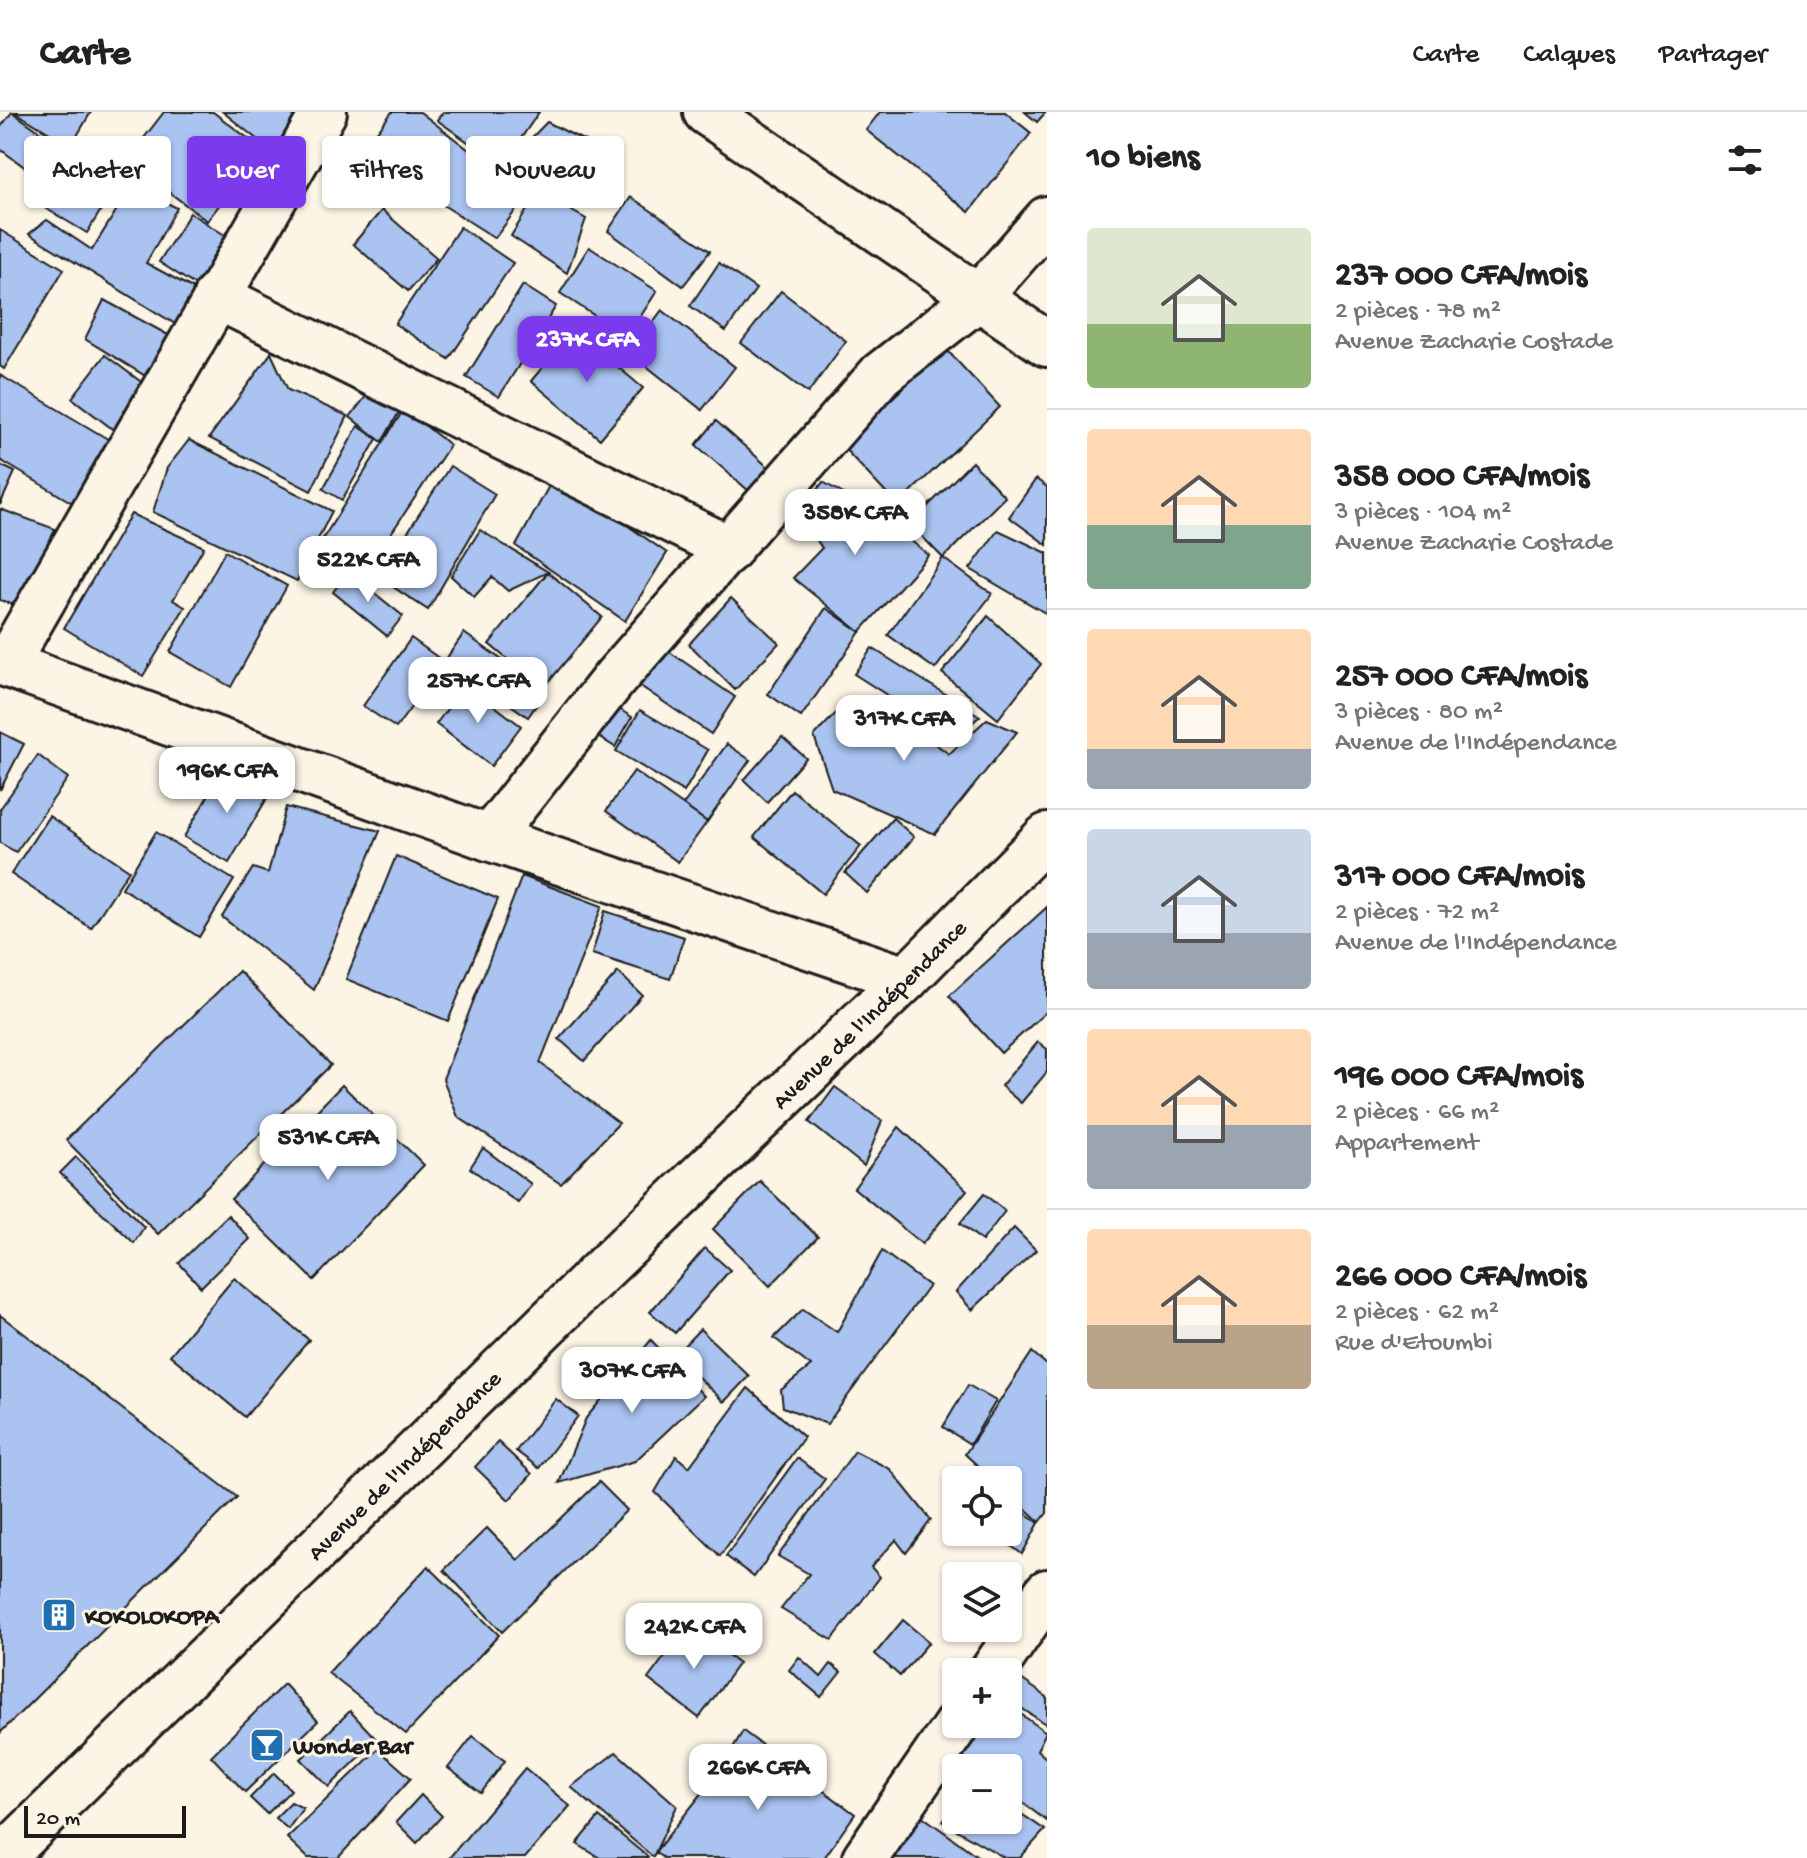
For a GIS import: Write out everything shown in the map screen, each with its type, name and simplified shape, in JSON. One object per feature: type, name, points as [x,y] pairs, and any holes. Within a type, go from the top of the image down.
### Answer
[{"type":"street","points":[[324,112],[3,663],[489,838],[906,979]]},
{"type":"street","points":[[706,112],[1047,344]]},
{"type":"street","points":[[489,838],[615,678],[881,374],[978,298],[1047,219]]},
{"type":"street","points":[[216,296],[730,549]]},
{"type":"street","name":"Avenue de l'Indépendance","points":[[2,1858],[587,1285],[906,979],[1047,836]]},
{"type":"street","points":[[1002,1658],[1047,1592]]},
{"type":"street","points":[[865,1858],[947,1738]]},
{"type":"building","points":[[12,112],[46,136],[24,136],[24,167],[0,149],[0,128]]},
{"type":"building","points":[[15,112],[91,112],[77,136],[55,136]]},
{"type":"building","points":[[164,112],[213,112],[245,136],[187,136],[187,206],[171,194],[171,136],[146,136]]},
{"type":"building","points":[[223,112],[296,112],[312,125],[303,136],[253,136]]},
{"type":"building","points":[[392,112],[420,112],[466,148],[466,208],[517,208],[495,238],[448,208],[450,136],[374,136]]},
{"type":"building","points":[[443,112],[539,112],[523,136],[466,136],[466,141],[437,120]]},
{"type":"building","points":[[880,112],[1005,112],[1031,133],[969,212],[866,130]]},
{"type":"building","points":[[1025,112],[1046,112],[1037,122]]},
{"type":"building","points":[[547,122],[575,136],[533,136]]},
{"type":"building","points":[[631,197],[710,251],[683,286],[608,231]]},
{"type":"building","points":[[171,205],[177,208],[146,263],[205,295],[185,330],[29,234],[47,220],[92,250],[118,208],[171,208]]},
{"type":"building","points":[[45,208],[102,208],[87,233]]},
{"type":"building","points":[[190,208],[217,208],[207,221]]},
{"type":"building","points":[[528,208],[566,208],[586,219],[567,273],[511,236]]},
{"type":"building","points":[[382,210],[437,258],[408,291],[353,244]]},
{"type":"building","points":[[190,213],[228,237],[198,287],[159,262]]},
{"type":"building","points":[[460,227],[513,263],[449,359],[395,324]]},
{"type":"building","points":[[0,230],[64,269],[4,369],[0,366]]},
{"type":"building","points":[[589,247],[657,291],[627,337],[560,293]]},
{"type":"building","points":[[719,263],[756,289],[726,331],[690,306]]},
{"type":"building","points":[[523,285],[556,306],[499,397],[466,377]]},
{"type":"building","points":[[781,291],[846,341],[808,393],[741,343]]},
{"type":"building","points":[[104,300],[181,342],[157,383],[85,339]]},
{"type":"building","points":[[662,310],[735,367],[702,410],[630,353]]},
{"type":"building","points":[[574,330],[643,388],[600,439],[531,381]]},
{"type":"building","points":[[945,348],[1000,407],[897,505],[842,446]]},
{"type":"building","points":[[271,353],[288,390],[348,416],[311,491],[209,438]]},
{"type":"building","points":[[105,355],[148,387],[115,431],[72,398]]},
{"type":"building","points":[[0,375],[123,448],[86,511],[0,460]]},
{"type":"building","points":[[374,386],[402,407],[382,442],[350,417]]},
{"type":"building","points":[[404,409],[450,445],[390,535],[402,541],[450,466],[495,494],[428,610],[322,540]]},
{"type":"building","points":[[716,421],[777,475],[757,498],[696,445]]},
{"type":"building","points":[[358,426],[377,439],[342,500],[323,489]]},
{"type":"building","points":[[189,440],[332,511],[297,581],[153,512],[167,468]]},
{"type":"building","points":[[972,462],[1005,497],[943,558],[910,524]]},
{"type":"building","points":[[0,465],[15,472],[0,505]]},
{"type":"building","points":[[555,475],[667,553],[625,621],[516,546]]},
{"type":"building","points":[[1036,479],[1047,487],[1047,545],[1009,517]]},
{"type":"building","points":[[823,482],[876,513],[929,555],[860,632],[793,578],[822,548],[805,523],[806,504]]},
{"type":"building","points":[[0,509],[55,529],[26,609],[0,600]]},
{"type":"building","points":[[131,514],[204,547],[173,600],[185,607],[143,676],[64,628]]},
{"type":"building","points":[[480,530],[548,572],[508,591],[492,577],[474,597],[451,576]]},
{"type":"building","points":[[998,530],[1047,553],[1047,614],[970,569]]},
{"type":"building","points":[[225,551],[287,586],[231,687],[170,652]]},
{"type":"building","points":[[943,558],[992,594],[935,669],[888,635]]},
{"type":"building","points":[[348,572],[403,616],[387,636],[333,592]]},
{"type":"building","points":[[548,572],[602,617],[543,689],[489,644]]},
{"type":"building","points":[[731,598],[779,643],[735,690],[689,644]]},
{"type":"building","points":[[826,608],[860,632],[801,717],[768,694]]},
{"type":"building","points":[[988,616],[1041,664],[998,719],[942,673]]},
{"type":"building","points":[[464,633],[546,691],[528,717],[446,659]]},
{"type":"building","points":[[411,638],[444,662],[396,728],[363,706]]},
{"type":"building","points":[[658,644],[735,697],[711,734],[633,681]]},
{"type":"building","points":[[872,648],[980,716],[954,738],[854,674]]},
{"type":"building","points":[[466,684],[521,726],[491,766],[436,724]]},
{"type":"building","points":[[875,699],[949,754],[987,719],[1017,732],[935,834],[832,789],[814,736],[844,705]]},
{"type":"building","points":[[604,700],[632,717],[615,747],[586,729]]},
{"type":"building","points":[[640,710],[708,750],[684,792],[616,751]]},
{"type":"building","points":[[0,732],[24,744],[0,790]]},
{"type":"building","points":[[782,737],[806,758],[767,802],[744,780]]},
{"type":"building","points":[[727,744],[750,760],[707,822],[683,805]]},
{"type":"building","points":[[38,755],[68,778],[16,852],[0,843],[0,809]]},
{"type":"building","points":[[225,767],[270,793],[229,863],[184,837]]},
{"type":"building","points":[[634,771],[707,822],[678,862],[606,811]]},
{"type":"building","points":[[792,790],[861,846],[823,894],[754,837]]},
{"type":"building","points":[[286,807],[380,831],[314,990],[222,917],[253,868],[268,873]]},
{"type":"building","points":[[49,816],[129,870],[91,928],[11,874]]},
{"type":"building","points":[[893,818],[914,837],[867,893],[845,873]]},
{"type":"building","points":[[156,832],[234,880],[199,937],[122,888]]},
{"type":"building","points":[[396,856],[498,899],[448,1021],[346,979]]},
{"type":"building","points":[[522,876],[602,906],[540,1063],[619,1123],[561,1184],[458,1117],[443,1079]]},
{"type":"building","points":[[1047,907],[1047,1011],[1001,1053],[949,996]]},
{"type":"building","points":[[605,911],[684,937],[670,979],[592,954]]},
{"type":"building","points":[[239,971],[331,1065],[158,1234],[66,1140]]},
{"type":"building","points":[[618,972],[642,995],[584,1061],[559,1039]]},
{"type":"building","points":[[1038,1042],[1047,1049],[1047,1072],[1021,1103],[1001,1086]]},
{"type":"building","points":[[342,1085],[424,1165],[314,1280],[231,1199]]},
{"type":"building","points":[[835,1087],[882,1121],[864,1166],[809,1122]]},
{"type":"building","points":[[899,1127],[967,1190],[922,1244],[854,1188]]},
{"type":"building","points":[[483,1148],[531,1184],[518,1203],[470,1168]]},
{"type":"building","points":[[76,1157],[144,1227],[134,1243],[60,1173]]},
{"type":"building","points":[[760,1181],[818,1237],[770,1286],[713,1229]]},
{"type":"building","points":[[984,1194],[1005,1211],[982,1241],[960,1223]]},
{"type":"building","points":[[228,1215],[250,1239],[201,1287],[179,1263]]},
{"type":"building","points":[[1014,1228],[1036,1250],[972,1310],[956,1292]]},
{"type":"building","points":[[705,1248],[730,1270],[675,1333],[650,1312]]},
{"type":"building","points":[[882,1251],[929,1286],[827,1424],[783,1407],[781,1390],[811,1366],[774,1338],[803,1309],[837,1332]]},
{"type":"building","points":[[234,1278],[309,1340],[245,1417],[170,1355]]},
{"type":"building","name":"KOKOLOKOPA","points":[[0,1315],[237,1497],[0,1733]]},
{"type":"building","points":[[700,1329],[749,1376],[724,1402],[675,1355]]},
{"type":"building","points":[[651,1340],[704,1396],[635,1461],[559,1483],[586,1418]]},
{"type":"building","points":[[1032,1352],[1047,1365],[1047,1513],[1040,1522],[1022,1506],[1022,1466],[978,1466],[965,1454]]},
{"type":"building","points":[[968,1385],[996,1401],[970,1444],[943,1427]]},
{"type":"building","points":[[748,1388],[804,1437],[720,1556],[655,1492],[676,1456],[689,1467]]},
{"type":"building","points":[[556,1399],[578,1416],[539,1468],[516,1451]]},
{"type":"building","points":[[498,1442],[532,1474],[509,1500],[475,1467]]},
{"type":"building","points":[[855,1451],[890,1469],[931,1520],[906,1553],[896,1540],[871,1567],[880,1577],[832,1640],[781,1609],[809,1574],[778,1556]]},
{"type":"building","points":[[797,1458],[825,1479],[754,1577],[726,1556]]},
{"type":"building","points":[[599,1482],[627,1510],[502,1632],[444,1570],[487,1528],[518,1560]]},
{"type":"building","points":[[1022,1511],[1039,1523],[1022,1554],[1011,1546],[1022,1546]]},
{"type":"building","points":[[428,1566],[499,1635],[406,1734],[328,1673]]},
{"type":"building","points":[[903,1620],[929,1642],[900,1676],[875,1654]]},
{"type":"building","points":[[688,1625],[739,1663],[699,1718],[648,1679]]},
{"type":"building","points":[[799,1657],[821,1677],[831,1664],[841,1672],[821,1697],[789,1670]]},
{"type":"building","points":[[1022,1680],[1047,1697],[1047,1725],[1022,1709]]},
{"type":"building","points":[[284,1684],[318,1721],[245,1792],[211,1756]]},
{"type":"building","points":[[350,1711],[377,1740],[329,1787],[301,1759]]},
{"type":"building","points":[[1022,1715],[1046,1732],[1037,1750],[1047,1759],[1047,1821],[1022,1802],[1022,1754],[955,1754],[959,1738],[1022,1738]]},
{"type":"building","points":[[743,1731],[855,1814],[824,1858],[663,1858],[655,1852],[716,1776]]},
{"type":"building","points":[[473,1736],[505,1761],[481,1793],[448,1768]]},
{"type":"building","points":[[378,1749],[411,1778],[338,1858],[308,1858],[287,1838]]},
{"type":"building","points":[[616,1752],[677,1806],[653,1857],[571,1787]]},
{"type":"building","points":[[525,1768],[570,1806],[525,1858],[449,1858]]},
{"type":"building","points":[[274,1773],[291,1790],[267,1814],[250,1798]]},
{"type":"building","points":[[421,1795],[442,1816],[417,1843],[396,1822]]},
{"type":"building","points":[[291,1802],[303,1808],[288,1829],[275,1818]]},
{"type":"building","points":[[1022,1814],[1045,1830],[1020,1858],[1005,1858],[964,1834],[1022,1834]]},
{"type":"building","points":[[922,1816],[942,1830],[942,1834],[947,1834],[980,1858],[889,1858]]},
{"type":"building","points":[[599,1817],[648,1857],[600,1858],[577,1844]]},
{"type":"place","name":"KOKOLOKOPA","points":[[59,1615]]},
{"type":"place","name":"Wonder Bar","points":[[267,1745]]}]
